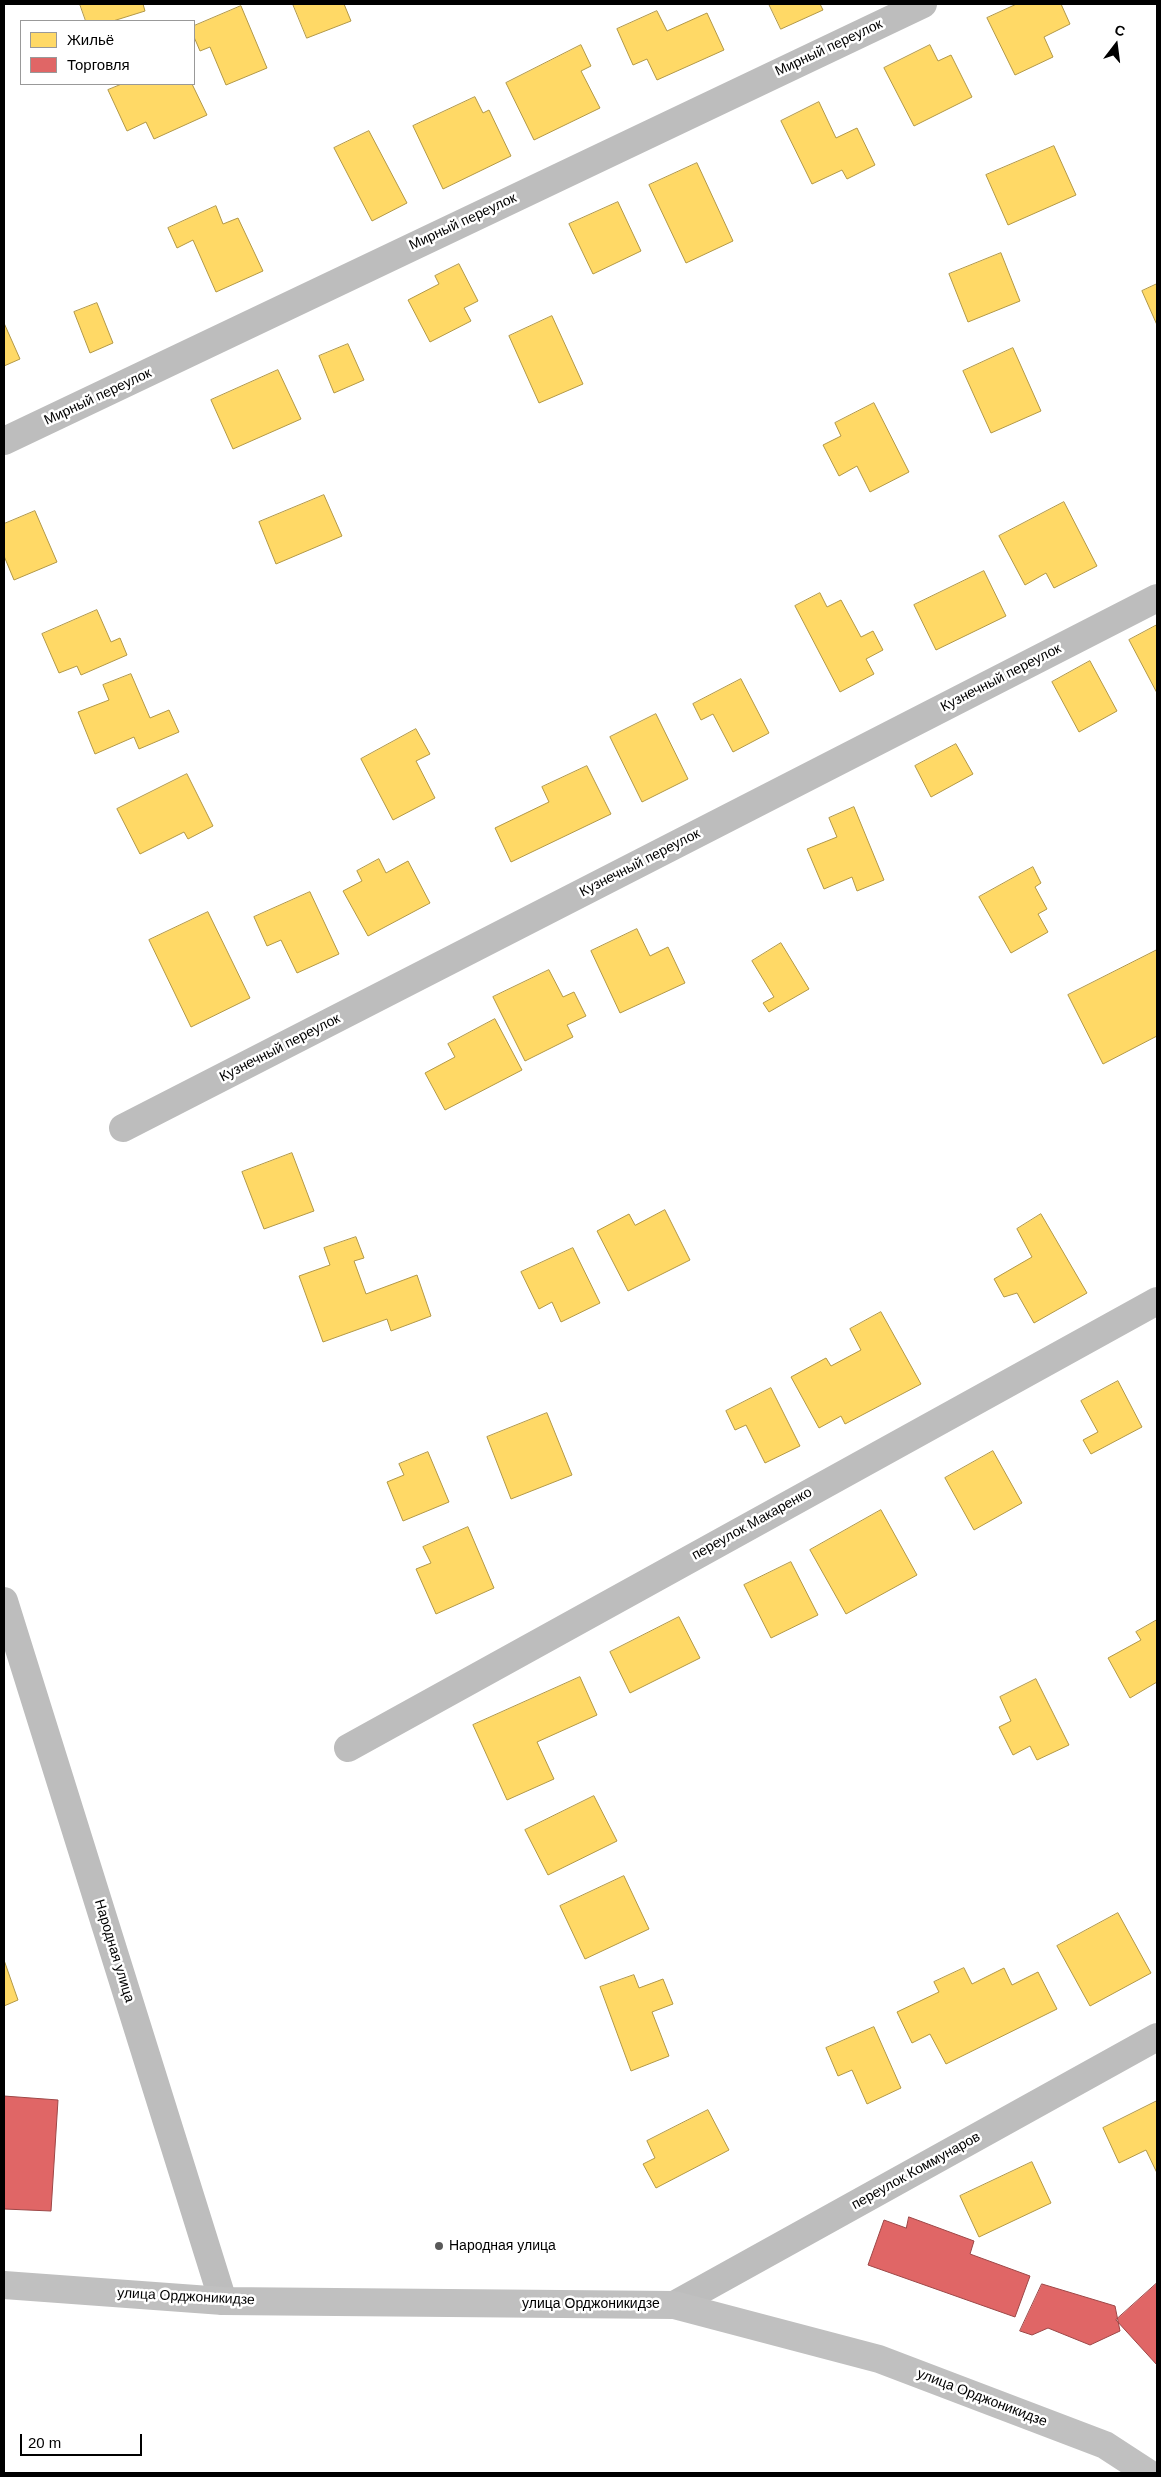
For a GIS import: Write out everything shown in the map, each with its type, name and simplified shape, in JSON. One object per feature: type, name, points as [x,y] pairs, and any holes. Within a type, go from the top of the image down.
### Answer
[{"type":"main road","name":"улица Орджоникидзе","points":[[4,2285],[223,2301],[674,2305],[879,2360],[1105,2445],[1141,2472]]},
{"type":"street","name":"Мирный переулок","points":[[4,441],[923,4]]},
{"type":"street","name":"Кузнечный переулок","points":[[123,1128],[1157,598]]},
{"type":"street","name":"переулок Макаренко","points":[[348,1748],[1157,1301]]},
{"type":"street","name":"Народная улица","points":[[4,1600],[223,2301]]},
{"type":"street","name":"переулок Коммунаров","points":[[674,2305],[1157,2037]]},
{"type":"building: Жильё","points":[[80,4],[143,4],[145,11],[116,20],[86,20]]},
{"type":"building: Жильё","points":[[293,4],[344,4],[351,21],[307,38]]},
{"type":"building: Жильё","points":[[769,4],[820,4],[823,10],[781,29]]},
{"type":"building: Жильё","points":[[1017,4],[1061,4],[1070,24],[1044,37],[1053,57],[1015,75],[987,18]]},
{"type":"building: Жильё","points":[[241,6],[267,68],[226,85],[210,47],[200,51],[195,39],[195,26]]},
{"type":"building: Жильё","points":[[657,11],[667,31],[707,13],[724,50],[657,80],[647,59],[633,65],[617,29]]},
{"type":"building: Жильё","points":[[581,45],[591,66],[581,71],[600,108],[534,140],[506,83]]},
{"type":"building: Жильё","points":[[930,45],[938,61],[951,55],[972,97],[914,126],[884,68]]},
{"type":"building: Жильё","points":[[120,85],[192,85],[207,115],[154,139],[146,122],[127,131],[108,90]]},
{"type":"building: Жильё","points":[[475,97],[483,113],[489,110],[511,156],[443,189],[413,126]]},
{"type":"building: Жильё","points":[[819,102],[836,138],[857,128],[875,165],[847,179],[842,170],[812,184],[781,121]]},
{"type":"building: Жильё","points":[[369,131],[407,203],[372,221],[334,148]]},
{"type":"building: Жильё","points":[[1054,146],[1076,195],[1008,225],[986,175]]},
{"type":"building: Жильё","points":[[697,163],[733,241],[686,263],[649,185]]},
{"type":"building: Жильё","points":[[618,202],[641,251],[593,274],[569,224]]},
{"type":"building: Жильё","points":[[216,206],[223,224],[238,218],[263,271],[216,292],[193,240],[177,248],[168,228]]},
{"type":"building: Жильё","points":[[1001,253],[1020,301],[968,322],[949,274]]},
{"type":"building: Жильё","points":[[459,264],[478,301],[464,308],[471,321],[430,342],[408,300],[439,284],[435,276]]},
{"type":"building: Жильё","points":[[1157,284],[1157,325],[1142,291]]},
{"type":"building: Жильё","points":[[97,303],[113,343],[90,353],[74,312]]},
{"type":"building: Жильё","points":[[552,316],[583,384],[539,403],[509,336]]},
{"type":"building: Жильё","points":[[4,323],[20,359],[4,366]]},
{"type":"building: Жильё","points":[[348,344],[364,380],[334,393],[319,356]]},
{"type":"building: Жильё","points":[[1013,348],[1041,411],[991,433],[963,371]]},
{"type":"building: Жильё","points":[[278,370],[301,419],[233,449],[211,400]]},
{"type":"building: Жильё","points":[[874,403],[909,472],[870,492],[857,466],[839,476],[823,445],[841,436],[835,423]]},
{"type":"building: Жильё","points":[[324,495],[342,536],[276,564],[259,522]]},
{"type":"building: Жильё","points":[[1064,502],[1097,566],[1054,588],[1046,573],[1025,585],[999,536]]},
{"type":"building: Жильё","points":[[35,511],[57,562],[14,580],[4,556],[4,524]]},
{"type":"building: Жильё","points":[[984,571],[1006,616],[936,650],[914,605]]},
{"type":"building: Жильё","points":[[820,593],[827,607],[841,600],[861,637],[873,631],[883,650],[866,659],[874,674],[840,692],[795,606]]},
{"type":"building: Жильё","points":[[97,610],[111,642],[120,638],[127,655],[81,675],[77,666],[59,673],[42,634]]},
{"type":"building: Жильё","points":[[1157,625],[1157,693],[1129,640]]},
{"type":"building: Жильё","points":[[1090,661],[1117,711],[1079,732],[1052,682]]},
{"type":"building: Жильё","points":[[131,674],[150,718],[169,710],[179,732],[139,749],[134,737],[95,754],[78,712],[109,700],[103,685]]},
{"type":"building: Жильё","points":[[741,679],[769,733],[733,752],[713,714],[701,720],[693,704]]},
{"type":"building: Жильё","points":[[656,714],[688,779],[642,802],[610,737]]},
{"type":"building: Жильё","points":[[416,729],[430,754],[416,761],[435,798],[393,820],[361,759]]},
{"type":"building: Жильё","points":[[956,744],[973,774],[931,797],[915,766]]},
{"type":"building: Жильё","points":[[587,766],[611,814],[511,862],[495,828],[549,802],[542,787]]},
{"type":"building: Жильё","points":[[187,774],[213,826],[188,839],[184,832],[140,854],[117,809]]},
{"type":"building: Жильё","points":[[854,807],[884,880],[857,891],[852,877],[824,889],[807,849],[837,837],[829,818]]},
{"type":"building: Жильё","points":[[379,859],[386,873],[408,861],[430,903],[368,936],[343,891],[362,881],[357,871]]},
{"type":"building: Жильё","points":[[1033,867],[1041,883],[1035,887],[1047,909],[1038,914],[1048,932],[1011,953],[979,897]]},
{"type":"building: Жильё","points":[[310,892],[339,954],[297,973],[281,940],[267,946],[254,917]]},
{"type":"building: Жильё","points":[[208,912],[250,998],[191,1027],[149,940]]},
{"type":"building: Жильё","points":[[637,929],[650,956],[668,947],[685,983],[620,1013],[591,951]]},
{"type":"building: Жильё","points":[[781,943],[809,989],[769,1012],[763,1003],[774,997],[752,961]]},
{"type":"building: Жильё","points":[[1157,950],[1157,1036],[1103,1064],[1068,995]]},
{"type":"building: Жильё","points":[[549,970],[563,997],[574,992],[586,1016],[567,1025],[573,1037],[525,1061],[493,997]]},
{"type":"building: Жильё","points":[[495,1019],[522,1070],[445,1110],[425,1073],[455,1057],[448,1044]]},
{"type":"building: Жильё","points":[[292,1153],[314,1211],[264,1229],[242,1172]]},
{"type":"building: Жильё","points":[[665,1210],[690,1260],[628,1291],[597,1231],[629,1214],[635,1225]]},
{"type":"building: Жильё","points":[[1041,1214],[1087,1293],[1034,1323],[1017,1293],[1004,1297],[994,1279],[1032,1257],[1017,1229]]},
{"type":"building: Жильё","points":[[356,1237],[364,1258],[354,1261],[366,1294],[417,1275],[431,1316],[391,1331],[387,1319],[323,1342],[299,1276],[330,1265],[324,1248]]},
{"type":"building: Жильё","points":[[573,1248],[600,1303],[561,1322],[552,1302],[539,1309],[521,1272]]},
{"type":"building: Жильё","points":[[881,1312],[921,1384],[845,1424],[841,1416],[819,1428],[791,1377],[826,1358],[831,1366],[861,1350],[850,1329]]},
{"type":"building: Жильё","points":[[1118,1381],[1142,1427],[1091,1454],[1083,1440],[1098,1432],[1081,1401]]},
{"type":"building: Жильё","points":[[771,1388],[800,1446],[765,1463],[746,1425],[735,1430],[726,1411]]},
{"type":"building: Жильё","points":[[547,1413],[572,1475],[511,1499],[487,1437]]},
{"type":"building: Жильё","points":[[993,1451],[1022,1503],[974,1530],[945,1478]]},
{"type":"building: Жильё","points":[[428,1452],[449,1502],[403,1521],[387,1482],[404,1475],[399,1464]]},
{"type":"building: Жильё","points":[[881,1510],[917,1575],[846,1614],[810,1550]]},
{"type":"building: Жильё","points":[[468,1527],[494,1588],[436,1614],[416,1569],[431,1563],[423,1547]]},
{"type":"building: Жильё","points":[[791,1562],[818,1615],[771,1638],[744,1585]]},
{"type":"building: Жильё","points":[[679,1617],[700,1658],[630,1693],[610,1652]]},
{"type":"building: Жильё","points":[[1157,1620],[1157,1682],[1130,1698],[1108,1658],[1141,1640],[1136,1632]]},
{"type":"building: Жильё","points":[[580,1677],[597,1715],[537,1742],[554,1779],[507,1800],[473,1725]]},
{"type":"building: Жильё","points":[[1036,1679],[1069,1745],[1037,1760],[1030,1746],[1013,1755],[999,1727],[1011,1721],[1000,1697]]},
{"type":"building: Жильё","points":[[594,1796],[617,1841],[548,1875],[525,1830]]},
{"type":"building: Жильё","points":[[624,1876],[649,1929],[585,1959],[560,1906]]},
{"type":"building: Жильё","points":[[1118,1913],[1151,1973],[1090,2006],[1057,1946]]},
{"type":"building: Жильё","points":[[4,1960],[18,2000],[4,2006]]},
{"type":"building: Жильё","points":[[964,1968],[972,1984],[1004,1968],[1012,1985],[1038,1972],[1057,2009],[946,2064],[930,2034],[912,2043],[897,2012],[939,1992],[934,1982]]},
{"type":"building: Жильё","points":[[634,1975],[639,1988],[663,1979],[673,2004],[652,2012],[669,2056],[631,2071],[600,1987]]},
{"type":"building: Жильё","points":[[874,2027],[901,2088],[867,2104],[852,2070],[838,2076],[826,2048]]},
{"type":"building: Жильё","points":[[1157,2101],[1157,2173],[1146,2150],[1119,2163],[1103,2128]]},
{"type":"building: Жильё","points":[[708,2110],[729,2150],[656,2188],[643,2164],[655,2158],[647,2141]]},
{"type":"building: Жильё","points":[[1032,2162],[1051,2203],[979,2237],[960,2196]]},
{"type":"building: Торговля","points":[[4,2096],[58,2100],[51,2211],[4,2209]]},
{"type":"building: Торговля","points":[[909,2217],[974,2241],[970,2254],[1030,2276],[1015,2317],[868,2265],[884,2220],[906,2228]]},
{"type":"building: Торговля","points":[[1157,2283],[1157,2365],[1116,2320]]},
{"type":"building: Торговля","points":[[1042,2284],[1115,2306],[1120,2331],[1090,2345],[1048,2328],[1032,2335],[1020,2331]]},
{"type":"place","name":"Народная улица","points":[[439,2246]]}]
